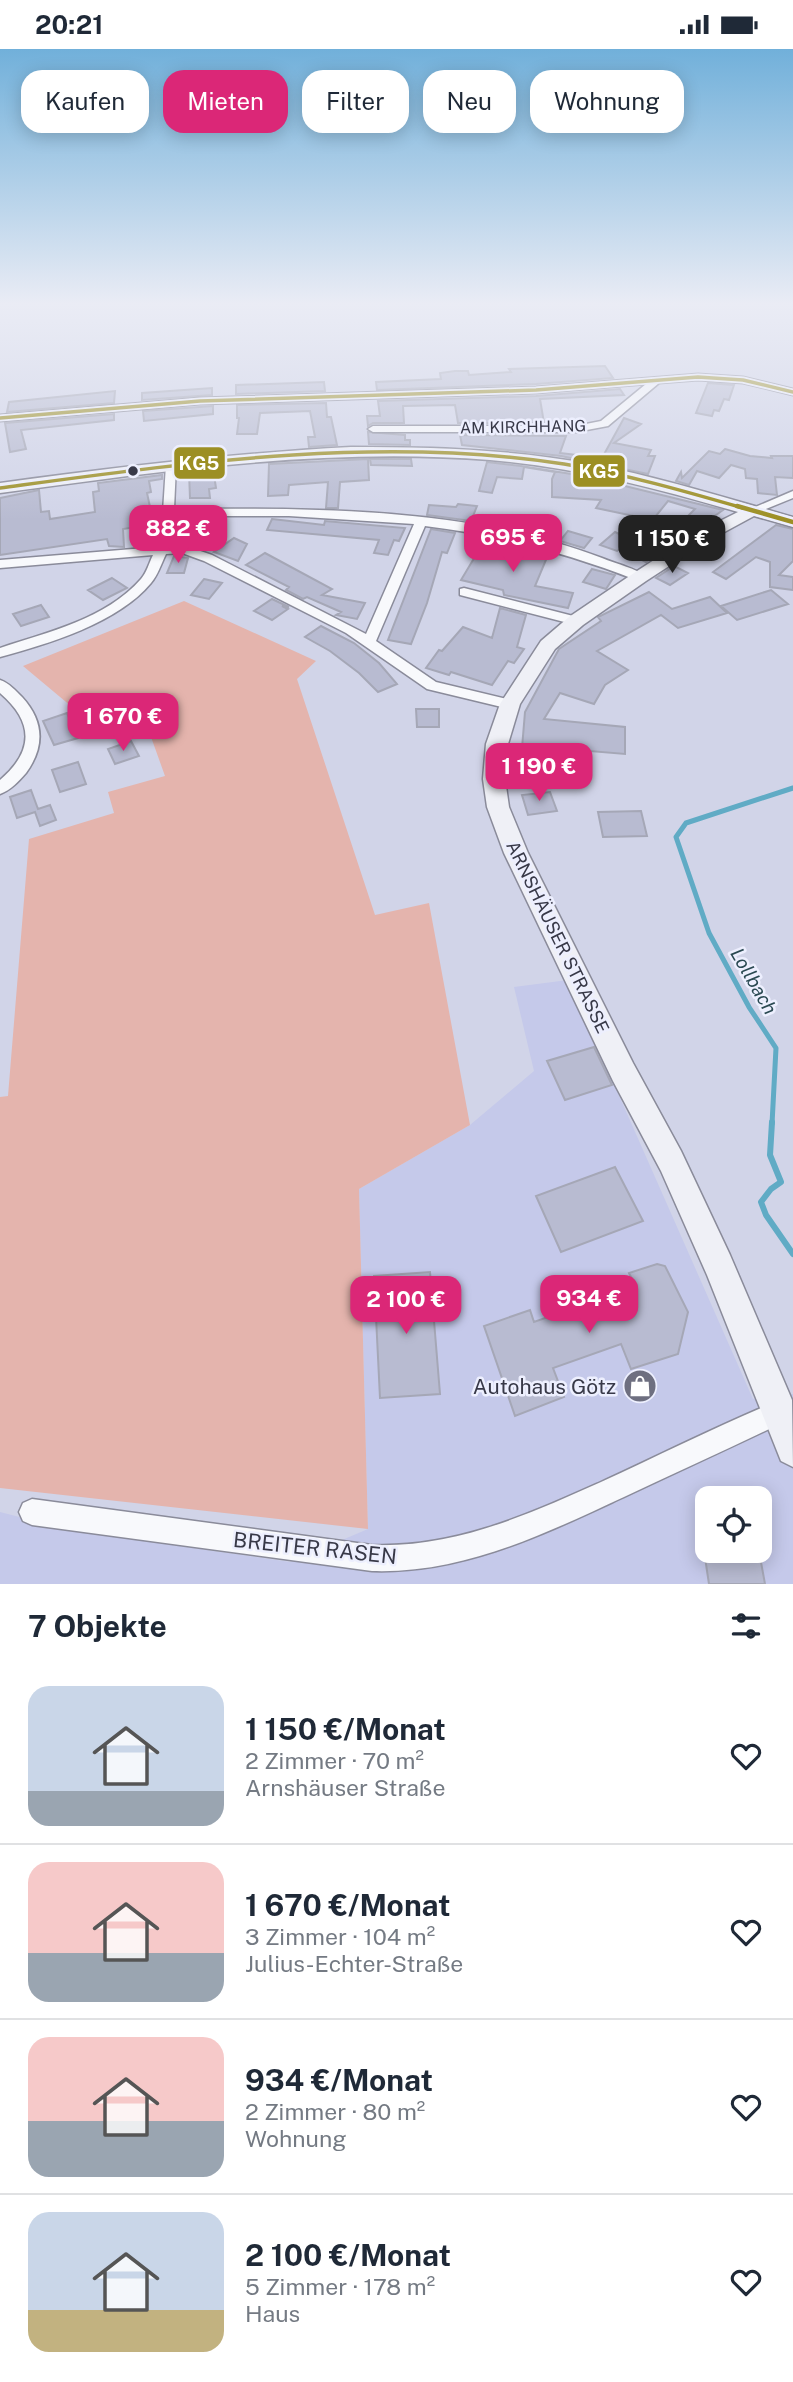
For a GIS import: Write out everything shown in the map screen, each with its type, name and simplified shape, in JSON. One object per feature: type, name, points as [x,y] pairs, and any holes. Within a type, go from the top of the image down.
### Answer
[{"type":"street","points":[[0,418],[200,401],[536,390],[657,380],[743,380],[793,392]]},
{"type":"street","name":"AM KIRCHHANG","points":[[373,429],[576,429],[604,424],[657,380]]},
{"type":"street","points":[[0,488],[171,465],[389,452],[506,457],[561,464],[648,481],[793,522]]},
{"type":"street","points":[[0,653],[109,610],[148,579],[167,543],[171,465]]},
{"type":"street","points":[[752,511],[790,496]]},
{"type":"street","name":"ARNSHÄUSER STRASSE","points":[[752,511],[700,538],[640,577],[576,621],[548,645],[510,704],[497,744],[494,779],[498,807],[516,853],[623,1072],[671,1161],[780,1412],[793,1449]]},
{"type":"street","points":[[170,513],[298,512],[421,521],[528,541],[613,565],[640,577]]},
{"type":"street","points":[[369,641],[421,521]]},
{"type":"street","points":[[0,564],[183,549],[208,558],[369,641],[432,686],[510,704]]},
{"type":"street","points":[[464,592],[576,621]]},
{"type":"street","points":[[0,787],[29,760],[35,740],[30,718],[2,690]]},
{"type":"street","name":"BREITER RASEN","points":[[32,1513],[273,1546],[401,1559],[461,1548],[522,1531],[780,1412]]},
{"type":"shaded area","points":[[184,601],[316,661],[297,679],[375,915],[429,903],[470,1125],[359,1189],[368,1529],[0,1488],[0,1097],[8,1096],[29,839],[114,813],[108,792],[165,776],[146,723],[78,712],[23,666]]},
{"type":"shaded area","points":[[568,980],[753,1399],[793,1394],[793,1584],[0,1584],[0,1512],[74,1531],[290,1562],[368,1529],[359,1189],[470,1125],[534,1071],[514,987]]},
{"type":"building","points":[[441,377],[613,378],[377,390],[376,382],[441,379]]},
{"type":"building","points":[[324,382],[325,391],[236,394],[236,385]]},
{"type":"building","points":[[708,383],[734,385],[729,400],[724,399],[719,411],[714,410],[712,416],[696,413]]},
{"type":"building","points":[[212,388],[212,395],[142,400],[142,393]]},
{"type":"building","points":[[620,389],[624,395],[540,399],[544,423],[458,423],[455,405],[403,406],[404,423],[373,423],[368,426],[367,416],[380,416],[378,401],[536,396]]},
{"type":"building","points":[[115,391],[114,403],[7,412],[9,402]]},
{"type":"building","points":[[326,403],[327,417],[331,417],[337,445],[309,447],[308,437],[315,437],[310,411],[260,413],[257,434],[237,434],[237,405]]},
{"type":"building","points":[[213,406],[213,414],[144,421],[143,411]]},
{"type":"building","points":[[114,414],[114,420],[21,430],[26,449],[10,452],[5,423]]},
{"type":"building","points":[[624,418],[641,424],[614,443],[651,450],[648,456],[655,456],[648,474],[561,456],[462,445],[460,435],[566,436],[560,453],[602,458]]},
{"type":"building","points":[[368,432],[405,435],[405,440],[410,440],[410,445],[369,444]]},
{"type":"building","points":[[725,449],[750,456],[793,456],[793,478],[775,477],[777,495],[758,493],[757,479],[746,478],[745,469],[731,465],[719,478],[697,471],[689,485],[676,481],[681,472],[682,478],[709,451],[720,454]]},
{"type":"building","points":[[368,459],[369,480],[340,482],[338,508],[326,508],[328,482],[289,485],[288,495],[268,496],[269,464]]},
{"type":"building","points":[[370,459],[411,459],[412,466],[371,465]]},
{"type":"building","points":[[487,462],[521,466],[584,476],[723,510],[681,540],[669,535],[695,509],[668,501],[647,527],[629,520],[634,516],[596,508],[601,500],[552,497],[552,479],[555,472],[524,467],[522,479],[497,477],[492,493],[479,491]]},
{"type":"building","points":[[213,469],[216,488],[209,489],[210,498],[190,498],[189,472]]},
{"type":"building","points":[[162,475],[162,479],[149,481],[151,492],[147,493],[150,507],[143,508],[147,525],[123,529],[124,547],[109,546],[107,539],[0,555],[0,498],[39,490],[41,512],[49,511],[50,519],[95,512],[93,492],[99,491],[98,483]]},
{"type":"building","points":[[458,504],[477,506],[471,521],[427,515],[429,505],[456,507]]},
{"type":"building","points":[[183,519],[213,519],[214,524],[200,523],[196,543],[177,543]]},
{"type":"building","points":[[272,519],[324,525],[325,521],[405,528],[399,541],[394,540],[388,555],[374,553],[379,540],[267,530]]},
{"type":"building","points":[[776,525],[793,529],[793,561],[779,575],[793,577],[793,590],[770,587],[770,562],[756,557],[726,579],[713,572]]},
{"type":"building","points":[[431,529],[455,533],[447,553],[442,552],[411,644],[388,640]]},
{"type":"building","points":[[568,531],[592,538],[584,548],[560,541]]},
{"type":"building","points":[[615,532],[659,553],[646,562],[620,549],[617,551],[600,545]]},
{"type":"building","points":[[234,538],[247,544],[238,561],[214,552]]},
{"type":"building","points":[[480,541],[548,555],[535,586],[573,593],[568,608],[504,595],[503,590],[461,580],[476,555],[473,555]]},
{"type":"building","points":[[265,553],[332,589],[322,595],[365,603],[357,619],[336,615],[341,612],[307,597],[303,599],[286,590],[289,587],[246,565]]},
{"type":"building","points":[[174,556],[188,558],[184,573],[167,573]]},
{"type":"building","points":[[674,566],[688,573],[670,585],[656,578]]},
{"type":"building","points":[[592,569],[615,575],[606,589],[583,582]]},
{"type":"building","points":[[112,578],[127,588],[103,600],[88,590]]},
{"type":"building","points":[[204,579],[222,583],[209,599],[191,595]]},
{"type":"building","points":[[771,590],[788,604],[737,620],[721,606]]},
{"type":"building","points":[[649,592],[672,609],[710,597],[727,613],[678,628],[661,615],[597,651],[628,670],[605,685],[594,704],[560,693],[544,719],[625,727],[625,754],[566,749],[565,763],[551,761],[549,772],[515,768],[517,748],[522,748],[525,712],[559,649],[601,621],[598,617]]},
{"type":"building","points":[[272,599],[289,607],[282,606],[288,609],[272,620],[254,611]]},
{"type":"building","points":[[41,605],[49,617],[21,626],[13,614]]},
{"type":"building","points":[[500,608],[526,615],[517,647],[524,649],[514,663],[508,661],[492,685],[451,672],[449,675],[426,668],[439,650],[442,651],[463,627],[492,638]]},
{"type":"building","points":[[321,626],[354,643],[379,663],[397,684],[378,692],[359,673],[330,651],[305,637]]},
{"type":"building","points":[[416,709],[439,709],[439,727],[417,727]]},
{"type":"building","points":[[67,713],[78,738],[54,745],[43,721]]},
{"type":"building","points":[[131,741],[139,756],[115,764],[108,749]]},
{"type":"building","points":[[78,762],[86,784],[60,792],[52,770]]},
{"type":"building","points":[[31,790],[38,809],[50,805],[56,820],[40,826],[35,812],[17,818],[10,797]]},
{"type":"building","points":[[550,792],[557,811],[528,815],[522,795]]},
{"type":"building","points":[[641,811],[647,836],[603,837],[598,812]]},
{"type":"building","points":[[594,1047],[612,1085],[565,1100],[547,1061]]},
{"type":"building","points":[[615,1167],[643,1221],[561,1252],[536,1196]]},
{"type":"building","points":[[657,1264],[665,1266],[688,1312],[678,1354],[631,1369],[621,1344],[553,1368],[564,1397],[515,1416],[484,1326],[530,1310],[534,1322],[599,1299],[604,1287],[631,1277],[629,1273]]},
{"type":"building","points":[[430,1272],[440,1394],[380,1398],[374,1276]]},
{"type":"building","points":[[706,1563],[761,1563],[765,1584],[709,1584]]},
{"type":"waterway","name":"Lollbach","points":[[772,1124],[776,1048],[749,1007],[709,933],[676,837],[686,823],[793,788]]},
{"type":"waterway","name":"Lollbach","points":[[772,1122],[770,1155],[781,1182],[771,1189],[761,1202],[766,1215],[793,1254]]},
{"type":"transit line","name":"KG5","points":[[0,418],[200,401],[536,390],[698,377],[743,380],[793,392]]},
{"type":"transit line","name":"KG5","points":[[0,488],[280,456],[421,452],[491,456],[590,469],[793,522]]},
{"type":"place","name":"Autohaus Götz","points":[[640,1386]]}]
